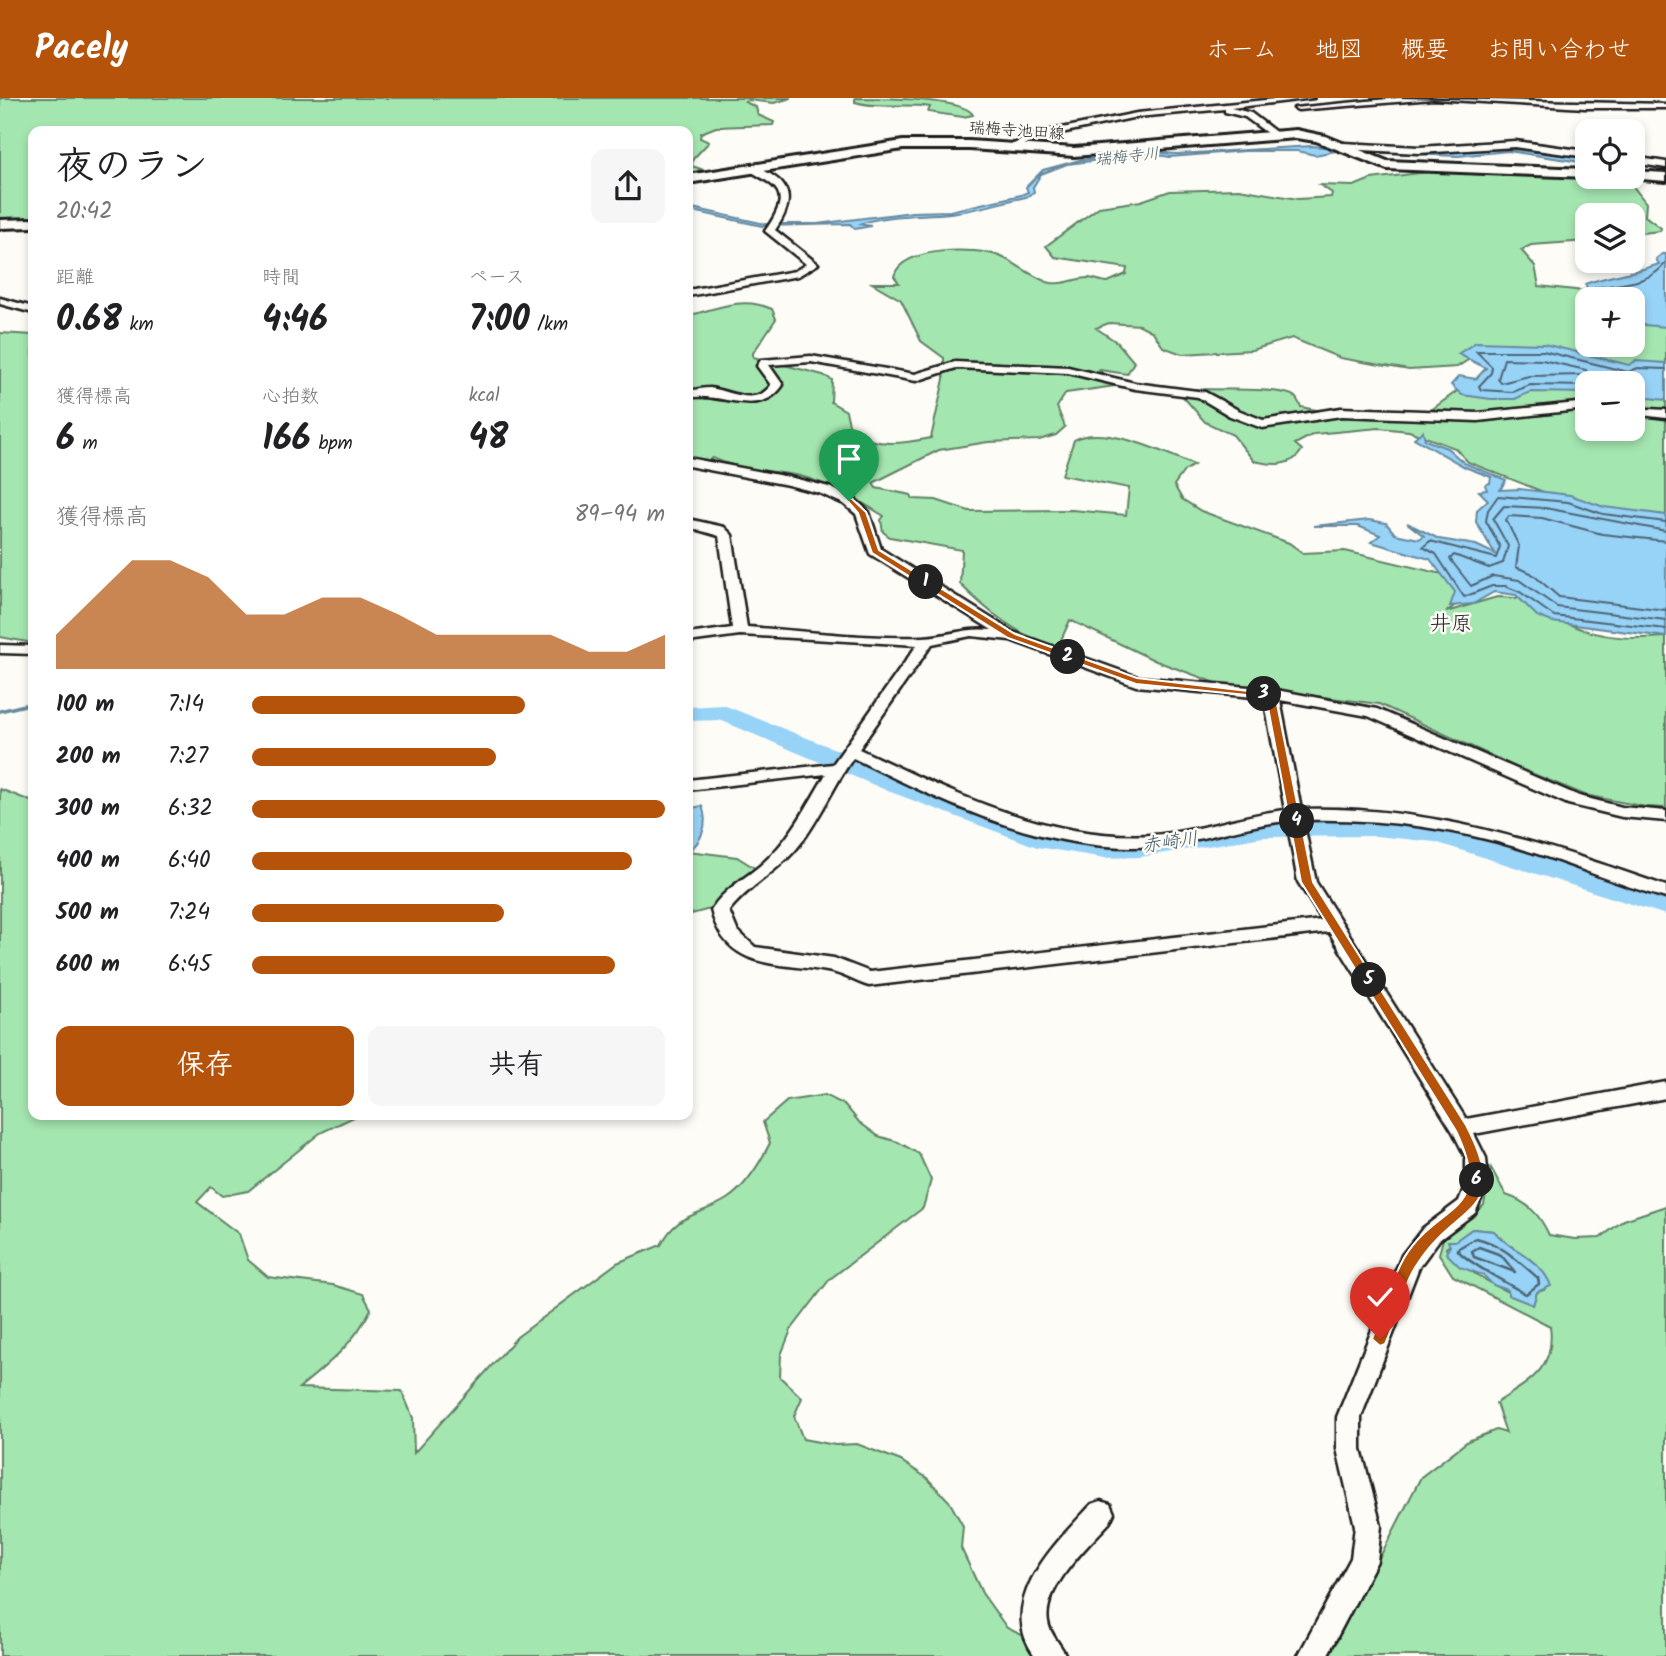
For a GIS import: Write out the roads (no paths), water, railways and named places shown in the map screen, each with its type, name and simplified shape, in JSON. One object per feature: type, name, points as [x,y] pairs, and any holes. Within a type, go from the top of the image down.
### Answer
[{"type":"main road","name":"瑞梅寺池田線","points":[[693,178],[903,145],[1112,151],[1274,135],[1312,135],[1343,146],[1365,159],[1404,167],[1575,173]]},
{"type":"main road","points":[[1645,176],[1666,177]]},
{"type":"main road","points":[[0,224],[28,223]]},
{"type":"street","points":[[1190,111],[1184,107],[1216,98]]},
{"type":"street","points":[[1009,148],[1040,135],[1137,115],[1310,98]]},
{"type":"street","points":[[1204,108],[1232,110],[1430,98]]},
{"type":"street","points":[[1436,98],[1585,106],[1666,106]]},
{"type":"street","points":[[1232,110],[1253,118],[1274,135]]},
{"type":"street","points":[[1343,146],[1419,150],[1515,144],[1575,152]]},
{"type":"street","points":[[1645,162],[1666,165]]},
{"type":"street","points":[[693,292],[718,290],[798,273],[813,264],[770,232],[778,221],[782,197],[779,183],[751,168]]},
{"type":"street","points":[[0,301],[28,309]]},
{"type":"street","points":[[693,394],[708,392],[735,399],[761,400],[773,393],[777,385],[764,366],[765,362],[786,358],[836,362],[916,378],[955,366],[1068,370],[1135,386],[1201,394],[1234,413],[1262,424],[1341,412],[1478,417],[1575,407]]},
{"type":"street","points":[[1645,412],[1666,414]]},
{"type":"street","points":[[693,463],[789,481],[824,490],[849,501],[865,519],[875,551],[1012,636],[1136,681],[1270,694],[1372,712],[1574,800],[1622,812],[1666,817]]},
{"type":"street","points":[[693,524],[719,530],[725,535],[740,631]]},
{"type":"street","points":[[693,637],[740,631],[927,641],[971,632],[1012,636]]},
{"type":"street","points":[[927,641],[838,768],[795,840],[720,910],[722,919],[740,947],[751,953],[834,965],[869,979],[1334,925]]},
{"type":"street","points":[[0,649],[28,650]]},
{"type":"street","points":[[1270,694],[1298,825],[1307,882],[1461,1128],[1476,1158],[1478,1183],[1467,1207],[1432,1234],[1410,1262],[1349,1417],[1349,1449],[1368,1526],[1364,1561],[1312,1656]]},
{"type":"street","points":[[850,751],[989,813],[1048,832],[1083,837],[1155,840],[1262,818],[1298,825],[1380,816],[1432,821],[1508,839],[1666,892]]},
{"type":"street","points":[[693,784],[838,768]]},
{"type":"street","points":[[1461,1128],[1666,1090]]},
{"type":"street","points":[[1052,1656],[1044,1649],[1033,1621],[1036,1597],[1051,1569],[1101,1513]]},
{"type":"water","name":"瑞梅寺川","points":[[1312,146],[1393,153],[1507,149],[1575,157],[1575,161],[1508,151],[1458,156],[1336,151],[1315,155],[1297,151],[1245,151],[1170,157],[1151,154],[1067,164],[1041,174],[1033,187],[1034,192],[1026,197],[959,212],[881,218],[859,224],[871,226],[855,229],[850,224],[762,226],[693,211],[693,208],[765,224],[817,224],[912,212],[950,211],[1028,192],[1026,187],[1043,170],[1080,160],[1153,152],[1177,154]]},
{"type":"water","points":[[1666,254],[1666,327],[1645,325],[1645,287],[1586,287],[1585,284],[1627,273],[1645,273],[1645,269],[1659,264],[1656,259]]},
{"type":"water","points":[[1476,342],[1544,344],[1575,352],[1575,357],[1597,357],[1629,365],[1636,361],[1666,363],[1666,400],[1645,397],[1645,371],[1575,371],[1575,393],[1530,392],[1515,399],[1462,395],[1451,385],[1459,376],[1476,379],[1486,368],[1458,354]]},
{"type":"water","points":[[1423,431],[1425,440],[1447,448],[1464,463],[1506,480],[1500,490],[1520,489],[1570,495],[1604,507],[1666,515],[1666,637],[1552,622],[1537,616],[1516,595],[1494,592],[1473,604],[1450,606],[1455,592],[1430,559],[1371,542],[1380,535],[1358,526],[1314,526],[1369,520],[1386,523],[1395,534],[1419,539],[1424,536],[1407,523],[1439,539],[1476,545],[1495,554],[1476,522],[1477,510],[1488,500],[1479,491],[1487,490],[1485,485],[1490,483],[1491,477],[1465,467],[1414,438]]},
{"type":"water","points":[[702,806],[705,819],[703,832],[693,847],[693,808]]},
{"type":"water","points":[[1472,1229],[1494,1231],[1540,1268],[1551,1286],[1537,1292],[1533,1305],[1508,1295],[1508,1290],[1493,1285],[1483,1275],[1460,1267],[1446,1253],[1450,1246],[1448,1241],[1455,1241]]},
{"type":"waterway","points":[[0,711],[28,704]]},
{"type":"waterway","name":"赤崎川","points":[[693,714],[723,712],[897,785],[1037,838],[1105,849],[1140,848],[1263,828],[1376,827],[1435,833],[1495,849],[1666,905]]},
{"type":"district","name":"井原","points":[[1451,624]]}]
